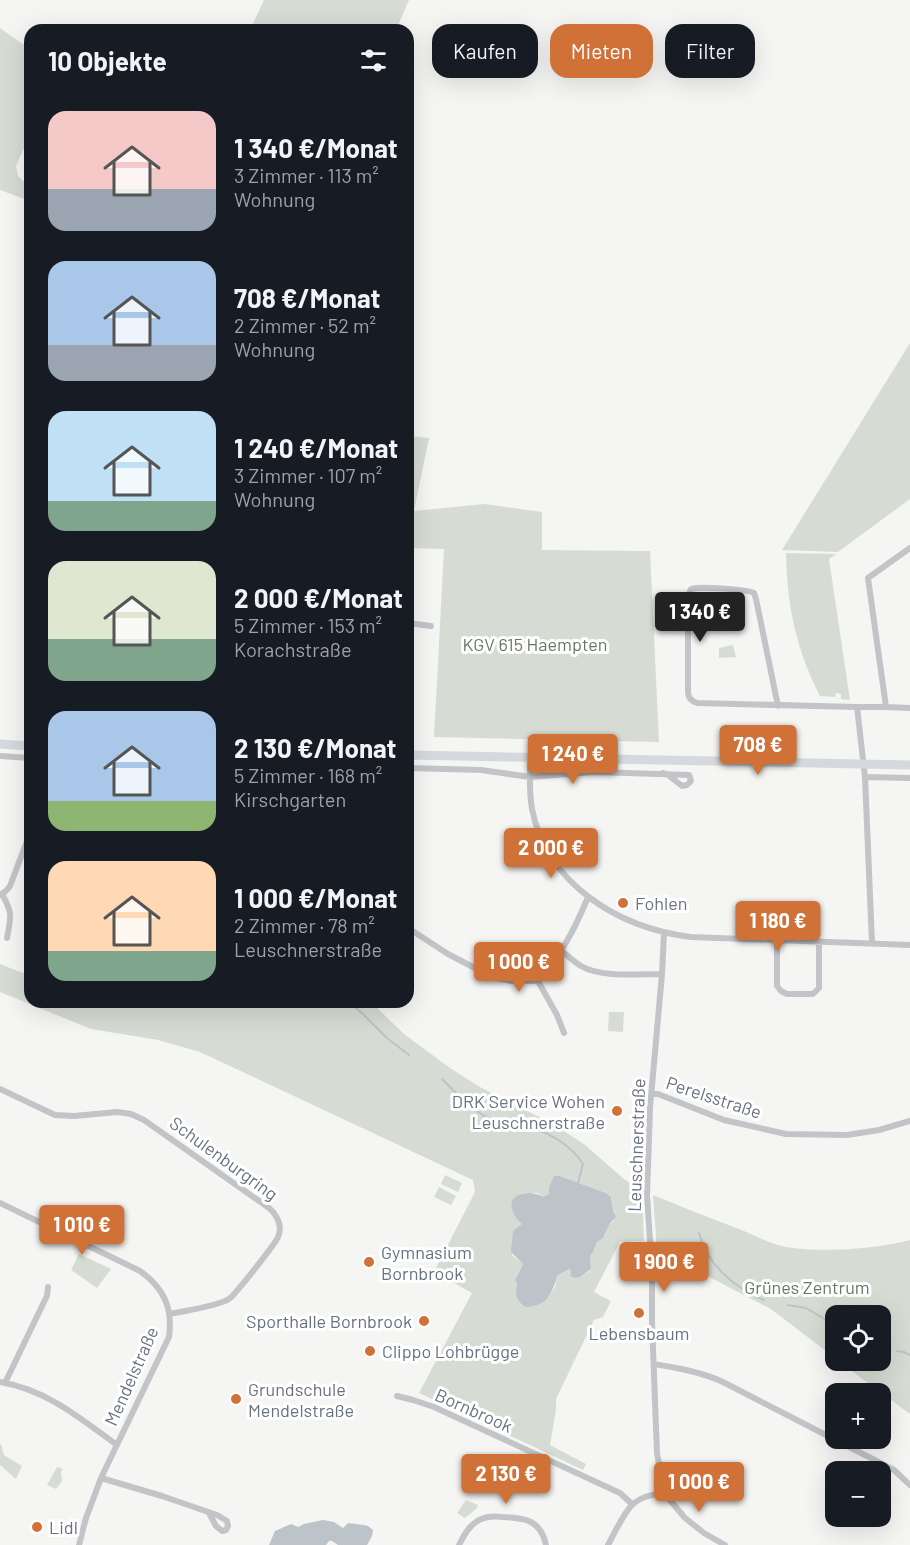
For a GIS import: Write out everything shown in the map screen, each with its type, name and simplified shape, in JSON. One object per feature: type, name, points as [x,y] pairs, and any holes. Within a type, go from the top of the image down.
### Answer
[{"type":"main road","points":[[0,744],[24,746]]},
{"type":"main road","points":[[414,755],[910,765]]},
{"type":"street","points":[[886,707],[868,578],[910,548]]},
{"type":"street","points":[[778,706],[754,593],[697,587],[691,589],[688,595],[688,692],[690,699],[697,703],[778,706],[910,708]]},
{"type":"street","points":[[414,624],[431,626]]},
{"type":"street","points":[[857,707],[865,777],[872,944]]},
{"type":"street","points":[[0,756],[24,758]]},
{"type":"street","points":[[530,758],[532,808],[535,820],[559,869],[588,897],[632,921],[664,933],[691,937],[910,945]]},
{"type":"street","points":[[414,768],[481,770],[530,777],[596,772],[663,773]]},
{"type":"street","points":[[865,777],[910,778]]},
{"type":"street","points":[[7,938],[10,908],[1,895],[10,886],[24,849]]},
{"type":"street","points":[[538,981],[562,951],[588,897]]},
{"type":"street","points":[[414,932],[445,952],[492,976],[511,981],[538,981]]},
{"type":"street","name":"Leuschnerstraße","points":[[664,933],[649,1127],[647,1195],[652,1271],[657,1453],[664,1493]]},
{"type":"street","points":[[777,940],[777,986],[787,994],[815,993],[819,988],[819,942]]},
{"type":"street","points":[[562,951],[583,968],[605,974],[662,974]]},
{"type":"street","points":[[538,981],[564,1033]]},
{"type":"street","name":"Schulenburgring","points":[[0,1089],[57,1115],[74,1116],[117,1112],[131,1114],[144,1120],[274,1213],[279,1222],[278,1238],[233,1296],[221,1303],[170,1314]]},
{"type":"street","name":"Perelsstraße","points":[[652,1094],[658,1094],[724,1120],[786,1134],[847,1135],[879,1130],[910,1121]]},
{"type":"street","name":"Mendelstraße","points":[[0,1203],[140,1270],[150,1278],[163,1295],[170,1314],[170,1328],[165,1345],[101,1478],[79,1545]]},
{"type":"street","points":[[48,1287],[47,1296],[2,1382],[44,1394],[117,1445]]},
{"type":"street","points":[[654,1364],[707,1374],[894,1470],[910,1485]]},
{"type":"street","name":"Bornbrook","points":[[397,1396],[434,1407],[620,1494],[632,1504]]},
{"type":"street","points":[[101,1478],[209,1513]]},
{"type":"street","points":[[608,1545],[632,1504],[649,1496],[664,1493],[685,1518],[704,1533],[725,1545]]},
{"type":"street","points":[[459,1545],[473,1523],[490,1516],[528,1520],[541,1531],[546,1545]]},
{"type":"green space","points":[[264,0],[409,0],[399,24],[253,24]]},
{"type":"green space","points":[[0,28],[24,44],[24,148],[16,166],[18,176],[24,182],[24,199],[0,190]]},
{"type":"green space","points":[[910,343],[910,499],[838,552],[782,550]]},
{"type":"green space","name":"KGV 615 Haempten","points":[[414,437],[429,438],[414,511]]},
{"type":"green space","name":"KGV 615 Haempten","points":[[484,504],[542,512],[542,550],[650,551],[659,742],[434,737],[444,549],[414,548],[414,511]]},
{"type":"green space","points":[[786,553],[836,554],[829,559],[850,700],[841,699],[841,694],[836,693],[835,697],[820,696],[812,679],[794,627],[788,591]]},
{"type":"green space","points":[[733,645],[736,657],[719,658],[719,648]]},
{"type":"green space","points":[[0,964],[24,973],[24,1002],[0,992]]},
{"type":"green space","points":[[39,1008],[377,1008],[404,1034],[450,1068],[480,1087],[551,1123],[584,1144],[625,1180],[642,1190],[644,1241],[620,1242],[594,1292],[611,1301],[603,1317],[594,1320],[556,1399],[550,1445],[586,1464],[583,1470],[419,1393],[472,1293],[434,1272],[475,1192],[473,1180],[200,1052],[158,1040],[91,1029]],"holes":[[[560,1176],[611,1197],[615,1213],[614,1221],[609,1225],[603,1238],[597,1242],[590,1256],[591,1270],[574,1278],[570,1276],[571,1270],[569,1269],[558,1275],[555,1287],[548,1298],[516,1289],[515,1280],[523,1264],[512,1255],[522,1224],[522,1193],[537,1193],[543,1197],[549,1194]]]},
{"type":"green space","points":[[609,1012],[624,1012],[623,1032],[608,1031]]},
{"type":"green space","points":[[445,1175],[462,1183],[458,1192],[441,1184]]},
{"type":"green space","points":[[439,1187],[456,1196],[451,1205],[434,1197]]},
{"type":"green space","name":"Grünes Zentrum","points":[[653,1195],[768,1242],[786,1247],[815,1250],[848,1249],[910,1240],[910,1414],[891,1400],[891,1383],[868,1383],[852,1371],[891,1371],[891,1305],[825,1305],[825,1350],[771,1309],[657,1250]]},
{"type":"green space","points":[[79,1254],[111,1269],[97,1288],[71,1270]]},
{"type":"green space","points":[[1,1444],[4,1455],[22,1466],[16,1479],[0,1465]]},
{"type":"green space","points":[[57,1467],[63,1469],[62,1481],[56,1489],[47,1485]]},
{"type":"green space","points":[[466,1500],[478,1505],[465,1518],[457,1513]]},
{"type":"shaded area","points":[[554,1176],[560,1176],[606,1193],[611,1197],[616,1217],[603,1238],[597,1242],[590,1256],[591,1269],[580,1277],[570,1276],[571,1270],[569,1269],[558,1275],[551,1293],[544,1301],[526,1307],[517,1297],[515,1280],[523,1264],[511,1252],[513,1231],[522,1224],[514,1215],[513,1201],[520,1194],[532,1193],[543,1197],[549,1194]]},
{"type":"shaded area","points":[[323,1520],[334,1522],[343,1528],[348,1523],[368,1526],[373,1530],[372,1536],[367,1545],[338,1545],[329,1541],[326,1545],[269,1545],[275,1531],[291,1524],[298,1527]]},
{"type":"waterway","points":[[356,1008],[387,1038],[409,1055]]},
{"type":"waterway","points":[[442,1079],[464,1101],[483,1115],[499,1121],[530,1127],[567,1146],[583,1164],[578,1183]]},
{"type":"waterway","points":[[699,1233],[715,1265],[733,1282],[764,1300]]},
{"type":"waterway","points":[[788,1305],[806,1308],[825,1319]]},
{"type":"waterway","points":[[897,1351],[910,1355]]},
{"type":"place","name":"Fohlen","points":[[623,903]]},
{"type":"place","name":"DRK Service Wohen Leuschnerstraße","points":[[617,1111]]},
{"type":"place","name":"Gymnasium Bornbrook","points":[[369,1262]]},
{"type":"place","name":"Lebensbaum","points":[[639,1313]]},
{"type":"place","name":"Sporthalle Bornbrook","points":[[424,1321]]},
{"type":"place","name":"Clippo Lohbrügge","points":[[370,1351]]},
{"type":"place","name":"Grundschule Mendelstraße","points":[[236,1399]]},
{"type":"place","name":"Lidl","points":[[37,1527]]}]
